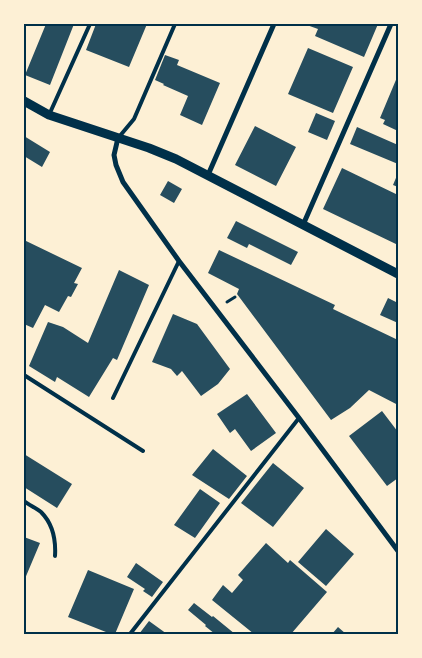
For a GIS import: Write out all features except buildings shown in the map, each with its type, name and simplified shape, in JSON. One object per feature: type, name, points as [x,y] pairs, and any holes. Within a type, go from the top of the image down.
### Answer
[{"type":"street","points":[[208,175],[274,24]]},
{"type":"street","points":[[303,225],[391,24]]},
{"type":"street","points":[[24,101],[49,114],[176,159],[398,274]]},
{"type":"street","points":[[118,138],[114,154],[116,166],[123,182],[179,261],[398,551]]},
{"type":"lane","points":[[49,114],[90,24]]},
{"type":"lane","points":[[118,138],[134,119],[175,24]]},
{"type":"lane","points":[[113,398],[179,261]]},
{"type":"lane","points":[[24,376],[142,451]]},
{"type":"lane","points":[[130,634],[299,418]]},
{"type":"lane","points":[[24,501],[41,512],[51,527],[56,542],[56,556]]}]
